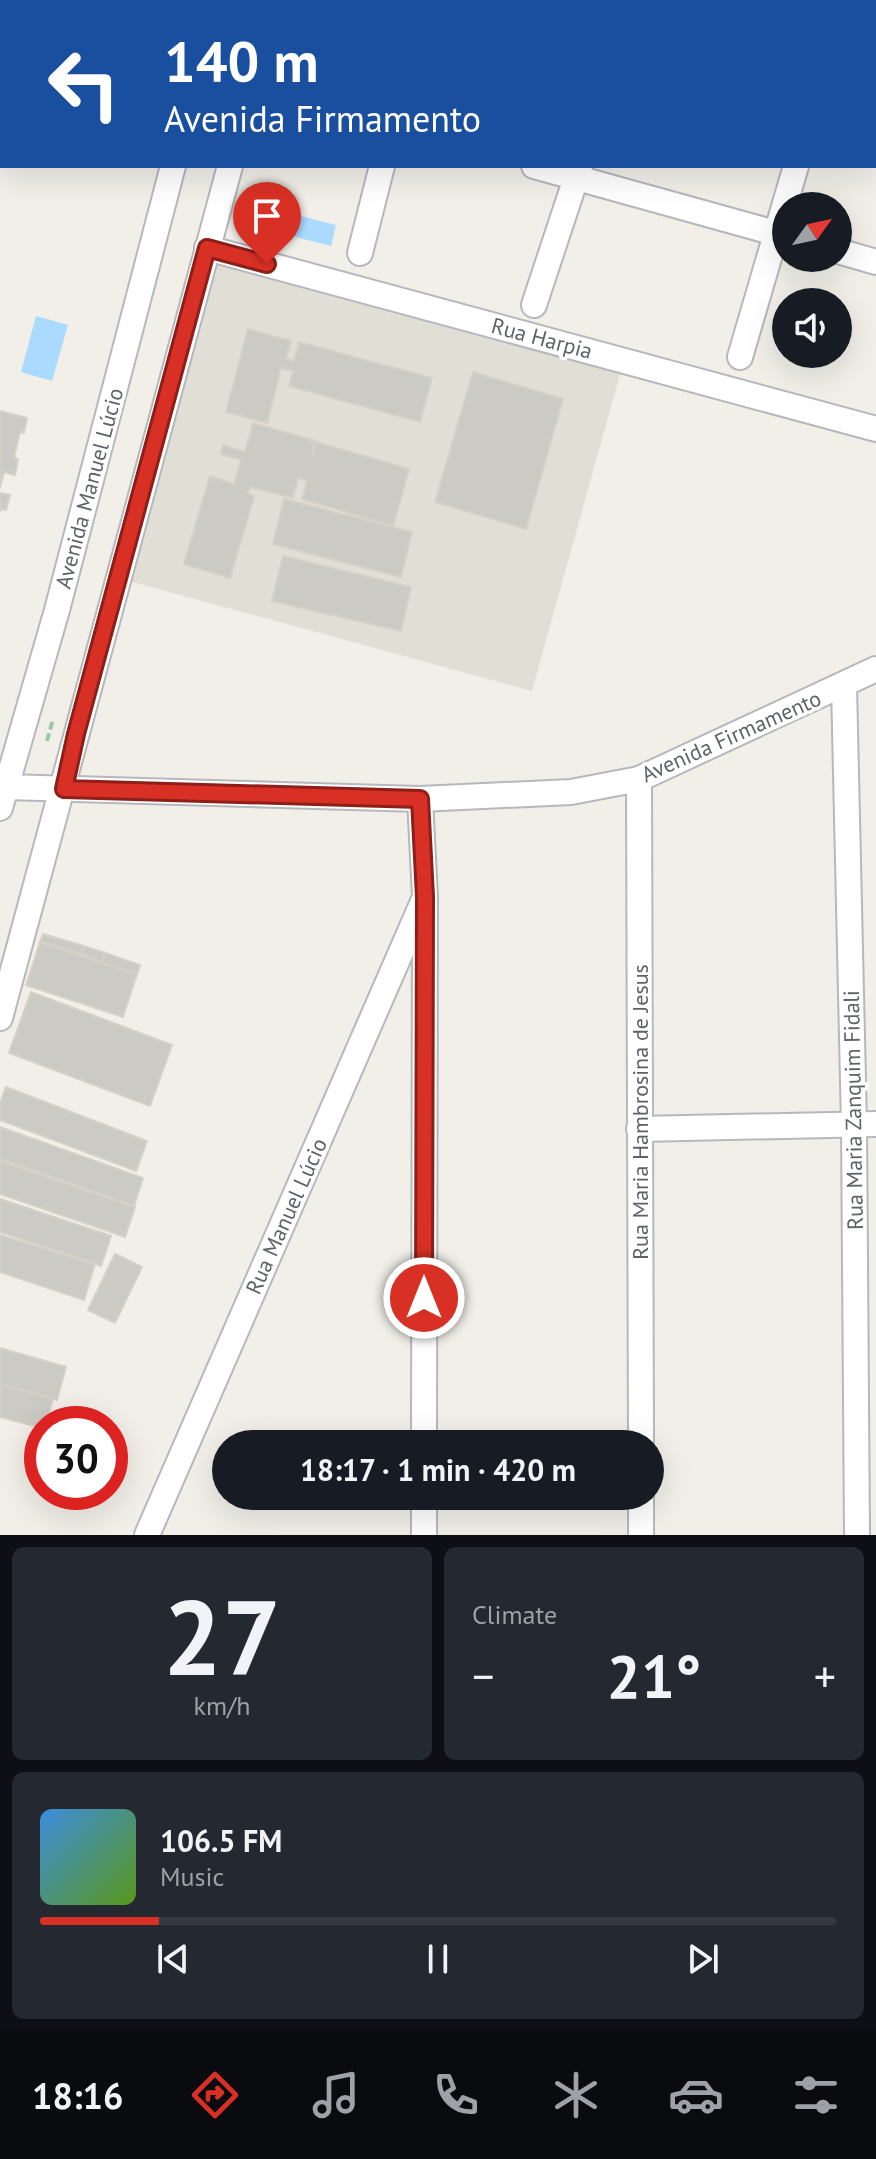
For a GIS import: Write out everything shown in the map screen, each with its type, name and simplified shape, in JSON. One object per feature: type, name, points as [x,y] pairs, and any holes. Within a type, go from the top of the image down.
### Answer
[{"type":"street","name":"Avenida Manuel Lúcio","points":[[3,798],[57,610],[172,168]]},
{"type":"street","points":[[0,1018],[10,947],[64,789],[76,734],[229,168]]},
{"type":"street","points":[[360,253],[381,168]]},
{"type":"street","points":[[547,168],[579,173],[772,232]]},
{"type":"street","points":[[790,192],[796,168]]},
{"type":"street","points":[[534,305],[579,173]]},
{"type":"street","name":"Rua Harpia","points":[[207,248],[876,429]]},
{"type":"street","points":[[852,255],[876,262]]},
{"type":"street","points":[[740,357],[772,262]]},
{"type":"street","name":"Avenida Firmamento","points":[[3,798],[64,789],[420,799],[571,792],[639,779],[876,669]]},
{"type":"street","name":"Rua Maria Zanquim Fidali","points":[[844,685],[865,1125],[857,1535]]},
{"type":"street","name":"Rua Maria Hambrosina de Jesus","points":[[639,779],[641,1430]]},
{"type":"street","points":[[420,799],[425,897],[424,1430]]},
{"type":"street","name":"Rua Manuel Lúcio","points":[[147,1535],[425,897]]},
{"type":"street","points":[[639,1129],[865,1125]]},
{"type":"street","points":[[424,1510],[424,1535]]},
{"type":"street","points":[[641,1510],[641,1535]]},
{"type":"shaded area","points":[[207,248],[624,360],[532,691],[118,578]]},
{"type":"water","points":[[293,214],[336,225],[331,246],[288,235]]},
{"type":"water","points":[[36,316],[68,325],[52,381],[21,372]]},
{"type":"building","points":[[248,329],[291,341],[286,359],[294,361],[299,342],[432,378],[420,422],[289,386],[293,371],[281,368],[267,423],[226,412]]},
{"type":"building","points":[[473,372],[563,399],[526,529],[435,502]]},
{"type":"building","points":[[0,411],[27,418],[14,457],[18,459],[15,475],[4,472],[0,488]]},
{"type":"building","points":[[253,423],[315,441],[312,457],[316,442],[409,469],[393,526],[302,499],[307,481],[298,478],[293,498],[251,487],[247,492],[254,497],[230,578],[184,564],[210,476],[234,484],[241,460],[221,454],[223,445],[245,452]]},
{"type":"building","points":[[0,493],[10,495],[6,510],[1,509],[0,512]]},
{"type":"building","points":[[284,499],[412,532],[401,577],[273,544]]},
{"type":"building","points":[[283,556],[411,587],[401,631],[272,601]]},
{"type":"building","points":[[43,934],[84,946],[81,954],[40,942]]},
{"type":"building","points":[[40,942],[137,974],[123,1017],[26,985]]},
{"type":"building","points":[[84,946],[105,953],[102,962],[81,954]]},
{"type":"building","points":[[105,953],[140,965],[137,974],[102,963]]},
{"type":"building","points":[[31,992],[172,1045],[150,1106],[9,1053]]},
{"type":"building","points":[[6,1087],[147,1141],[136,1171],[0,1120],[0,1103]]},
{"type":"building","points":[[0,1127],[143,1178],[134,1206],[0,1159]]},
{"type":"building","points":[[0,1161],[135,1207],[125,1237],[0,1194]]},
{"type":"building","points":[[0,1199],[111,1236],[101,1266],[0,1232]]},
{"type":"building","points":[[0,1235],[95,1264],[84,1300],[0,1272]]},
{"type":"building","points":[[115,1254],[142,1267],[115,1323],[88,1310]]},
{"type":"building","points":[[0,1348],[66,1367],[57,1400],[0,1384]]},
{"type":"building","points":[[0,1384],[53,1399],[51,1406],[24,1406],[24,1423],[0,1417]]},
{"type":"route","points":[[267,264],[207,248],[76,734],[64,789],[420,799],[425,897],[424,1298]]}]
